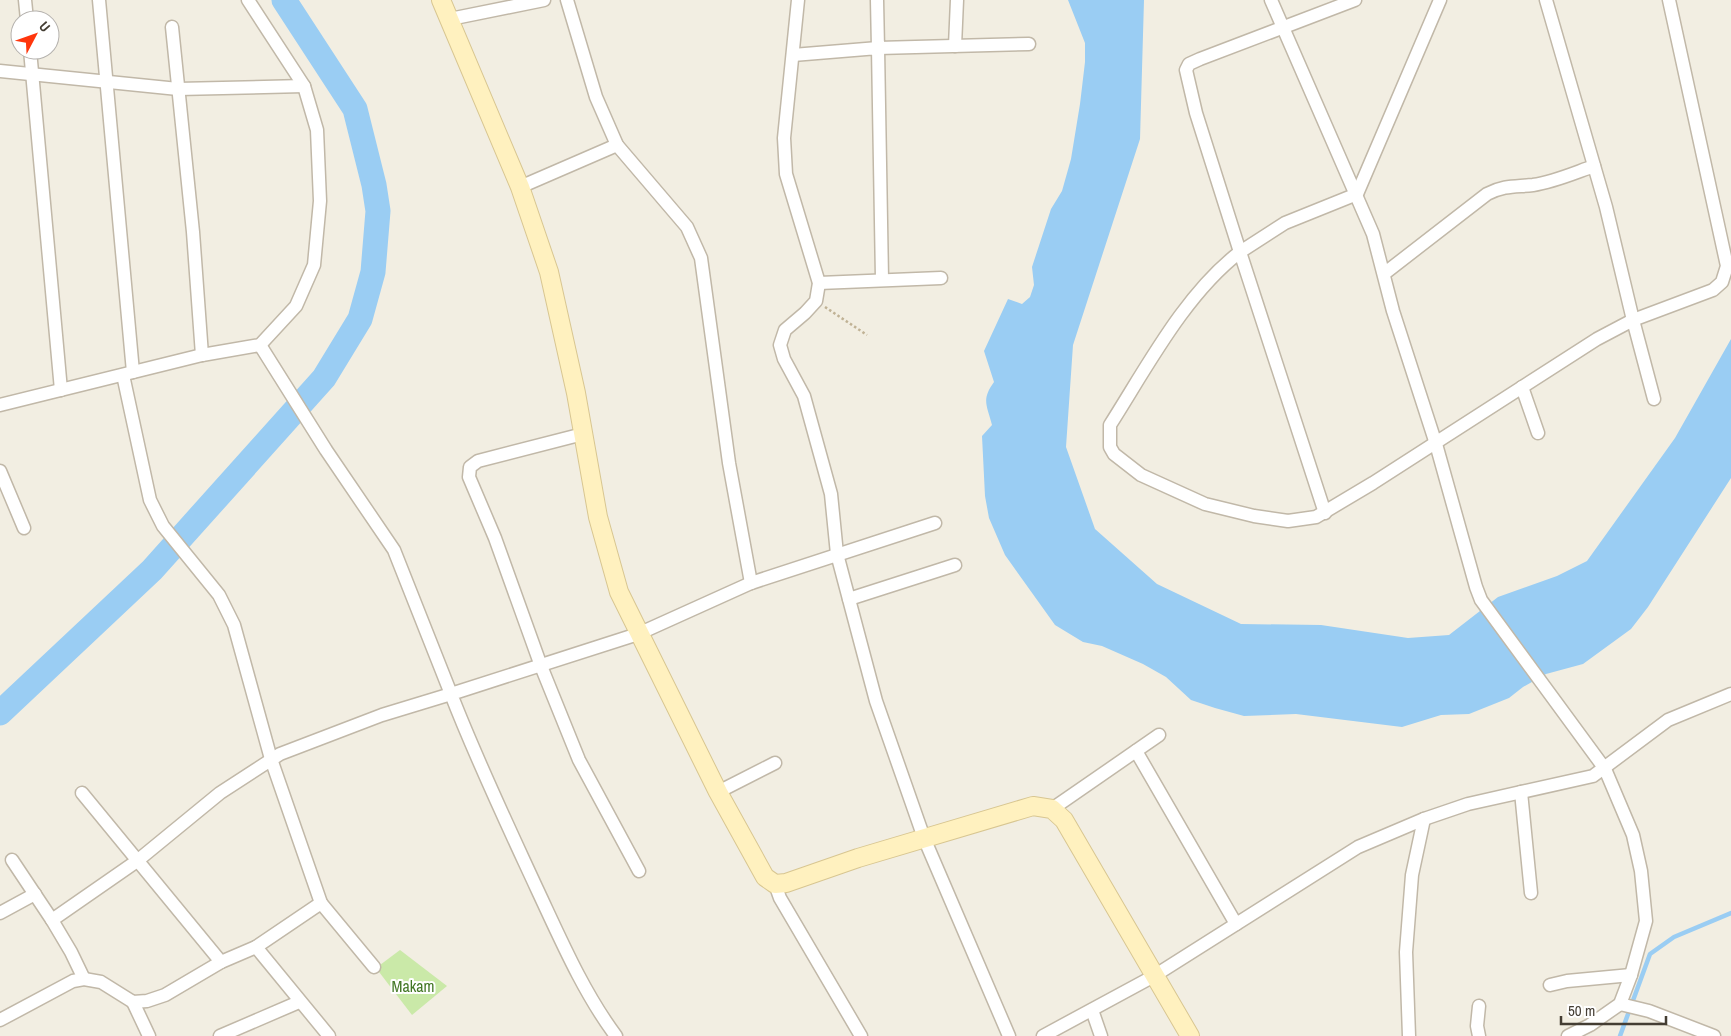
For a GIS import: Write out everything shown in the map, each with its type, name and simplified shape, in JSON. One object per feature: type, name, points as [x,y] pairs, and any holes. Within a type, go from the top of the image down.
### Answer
[{"type":"street","points":[[99,0],[108,83],[128,373],[150,500],[163,526],[220,595],[234,625],[271,759],[321,903],[374,967]]},
{"type":"street","points":[[0,405],[202,355],[260,345],[296,306],[314,265],[320,201],[318,130],[304,86],[248,0]]},
{"type":"street","points":[[441,0],[520,187],[549,272],[583,434],[598,517],[618,592],[718,792],[765,877],[775,884],[789,914],[861,1036]]},
{"type":"street","points":[[450,19],[544,0]]},
{"type":"street","points":[[567,0],[596,98],[617,145],[687,227],[701,258],[729,463],[751,583]]},
{"type":"street","points":[[798,0],[784,138],[786,174],[819,283],[816,301],[785,330],[780,345],[784,358],[804,396],[831,494],[837,554],[876,701],[924,838],[1009,1036]]},
{"type":"street","points":[[877,0],[882,279]]},
{"type":"street","points":[[955,46],[957,0]]},
{"type":"street","points":[[1271,0],[1373,234],[1385,273],[1393,311],[1436,444],[1481,600],[1605,769],[1633,835],[1641,871],[1646,921],[1631,976],[1629,1006]]},
{"type":"street","points":[[1325,512],[1240,252],[1191,96],[1186,70],[1189,64],[1200,59],[1355,0]]},
{"type":"street","points":[[1440,0],[1357,194],[1285,223],[1240,252],[1218,269],[1170,331],[1110,425],[1110,446],[1118,459],[1141,475],[1205,504],[1254,516],[1288,521],[1316,516],[1436,444],[1597,339],[1633,320],[1713,290],[1722,282],[1727,266],[1669,0]]},
{"type":"street","points":[[1546,0],[1594,166],[1654,398]]},
{"type":"street","points":[[172,27],[194,232],[202,355]]},
{"type":"street","points":[[793,55],[878,48],[1029,44]]},
{"type":"street","points":[[31,60],[61,390]]},
{"type":"street","points":[[0,71],[178,89],[304,86]]},
{"type":"street","points":[[520,187],[617,145]]},
{"type":"street","points":[[1385,273],[1488,194],[1503,186],[1533,185],[1556,180],[1594,166]]},
{"type":"street","points":[[819,283],[941,278]]},
{"type":"street","points":[[260,345],[326,450],[394,550],[476,759],[558,934],[610,1034]]},
{"type":"street","points":[[1522,387],[1538,433]]},
{"type":"street","points":[[583,434],[478,461],[470,467],[469,477],[496,538],[541,666],[579,760],[639,871]]},
{"type":"street","points":[[0,471],[24,528]]},
{"type":"street","points":[[52,920],[137,861],[220,793],[280,754],[382,715],[638,634],[751,583],[935,523]]},
{"type":"street","points":[[849,599],[955,565]]},
{"type":"street","points":[[1044,1036],[1154,976],[1358,847],[1424,819],[1468,804],[1593,776],[1605,769],[1626,750],[1668,720],[1731,694]]},
{"type":"street","points":[[1052,809],[1159,735]]},
{"type":"street","points":[[1136,751],[1236,924]]},
{"type":"street","points":[[718,792],[775,763]]},
{"type":"street","points":[[1521,792],[1531,893]]},
{"type":"street","points":[[82,793],[221,962]]},
{"type":"street","points":[[775,884],[786,883],[924,838],[1033,806],[1052,809],[1064,820],[1190,1036]]},
{"type":"street","points":[[1409,1036],[1407,942],[1412,875],[1424,819]]},
{"type":"street","points":[[12,860],[52,920],[84,979]]},
{"type":"street","points":[[0,912],[35,894]]},
{"type":"street","points":[[133,1002],[148,1001],[165,995],[221,962],[256,946],[321,903]]},
{"type":"street","points":[[256,946],[299,1002],[329,1036]]},
{"type":"street","points":[[1550,985],[1631,976]]},
{"type":"street","points":[[0,1020],[73,981],[84,979],[101,982],[133,1002],[149,1036]]},
{"type":"street","points":[[220,1036],[299,1002]]},
{"type":"street","points":[[1479,1006],[1477,1026],[1479,1036]]},
{"type":"street","points":[[1568,1036],[1629,1006],[1714,1036]]},
{"type":"street","points":[[1092,1010],[1101,1036]]},
{"type":"path","points":[[816,301],[867,335]]},
{"type":"green space","name":"Makam","points":[[400,950],[447,986],[412,1015],[376,968]]},
{"type":"water","points":[[1068,0],[1144,0],[1140,139],[1073,345],[1066,447],[1095,529],[1157,584],[1241,624],[1321,625],[1408,638],[1449,635],[1498,597],[1557,576],[1587,561],[1675,438],[1731,339],[1731,478],[1648,607],[1631,629],[1583,664],[1546,674],[1523,687],[1509,698],[1469,714],[1441,715],[1402,727],[1296,714],[1244,716],[1215,708],[1191,700],[1166,677],[1143,664],[1102,646],[1083,642],[1055,625],[1005,555],[989,518],[985,496],[982,436],[992,425],[986,398],[994,382],[984,351],[1008,299],[1022,304],[1030,297],[1034,285],[1032,267],[1051,209],[1062,191],[1071,159],[1080,104],[1085,62],[1085,43]]},
{"type":"waterway","points":[[0,713],[152,570],[324,378],[360,319],[373,272],[378,211],[374,185],[355,109],[284,0]]},
{"type":"waterway","points":[[1620,1036],[1650,954],[1674,937],[1731,913]]}]
